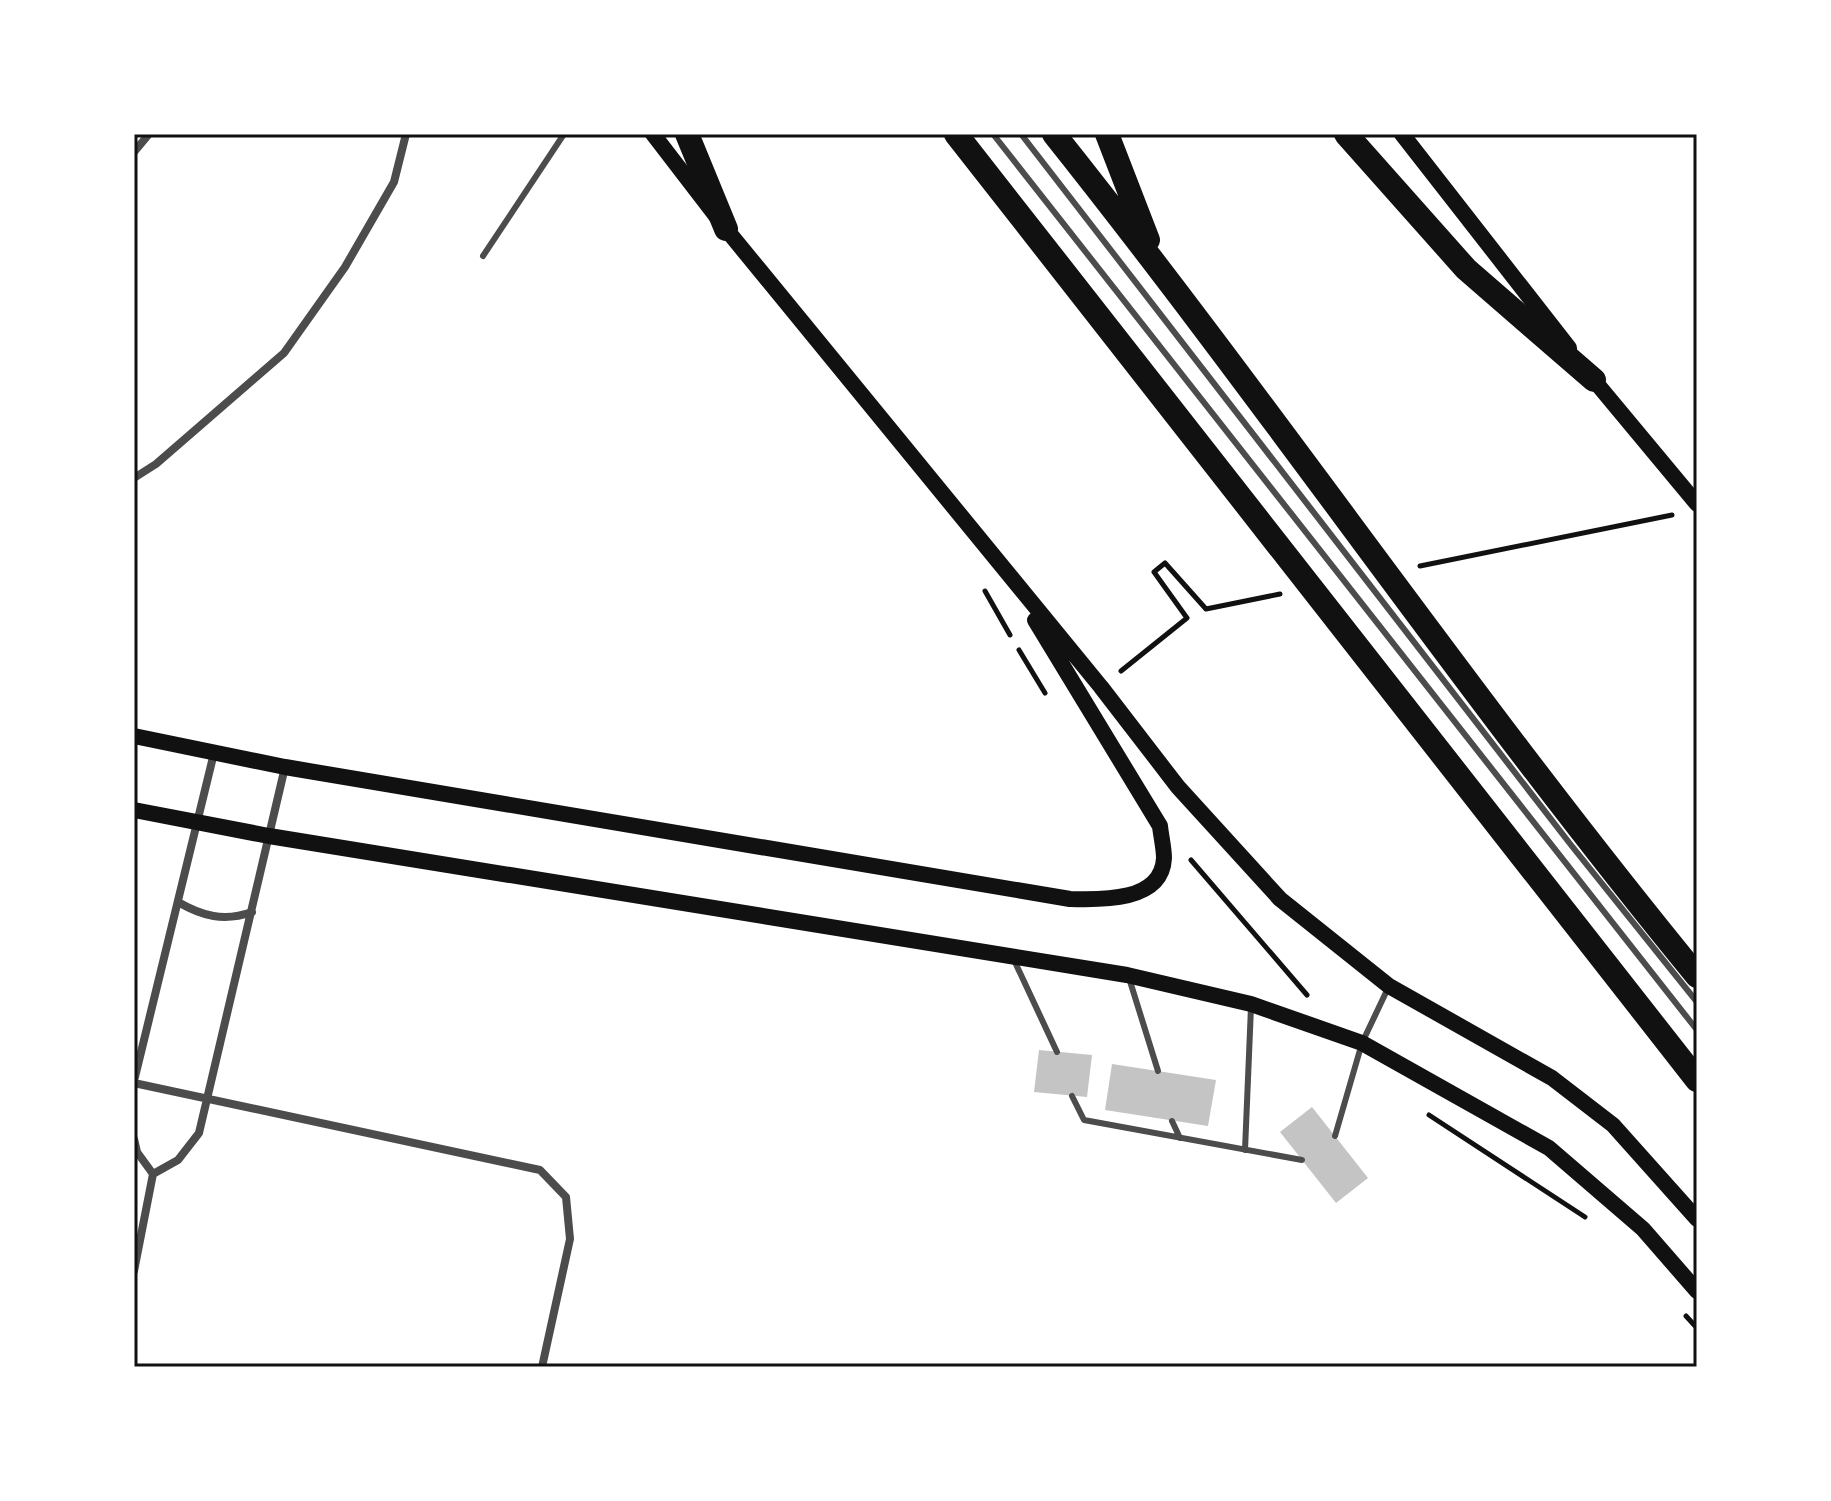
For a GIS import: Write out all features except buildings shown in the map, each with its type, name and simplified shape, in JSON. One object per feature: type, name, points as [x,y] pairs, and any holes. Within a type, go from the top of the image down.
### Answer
[{"type":"highway","points":[[687,134],[726,229]]},
{"type":"highway","points":[[956,134],[1697,1080]]},
{"type":"highway","points":[[1054,134],[1158,264],[1600,857],[1697,976]]},
{"type":"highway","points":[[1107,134],[1158,264]]},
{"type":"highway","points":[[1346,134],[1466,269],[1594,380]]},
{"type":"main road","points":[[653,134],[726,229],[1101,687],[1178,787],[1280,899],[1389,986],[1552,1078],[1613,1125],[1697,1219]]},
{"type":"main road","points":[[1402,134],[1594,380],[1695,501]]},
{"type":"main road","points":[[134,736],[285,767],[1070,899],[1104,901],[1135,894],[1153,881],[1164,861],[1160,826],[1001,565]]},
{"type":"main road","points":[[134,810],[269,836],[1127,975],[1251,1004],[1362,1043],[1549,1148],[1643,1229],[1697,1291]]},
{"type":"street","points":[[134,152],[149,134]]},
{"type":"street","points":[[134,478],[168,454],[284,353],[345,267],[394,182],[406,134]]},
{"type":"street","points":[[214,753],[134,1082],[209,1101],[540,1170],[566,1197],[570,1239],[542,1367]]},
{"type":"street","points":[[153,1174],[178,1160],[199,1133],[209,1101],[285,767]]},
{"type":"street","points":[[178,902],[216,918],[236,918],[252,912]]},
{"type":"street","points":[[134,1139],[137,1152],[153,1174],[134,1271]]},
{"type":"lane","points":[[483,256],[564,134]]},
{"type":"lane","points":[[993,134],[1697,1030]]},
{"type":"lane","points":[[1021,134],[1571,845],[1697,1002]]},
{"type":"lane","points":[[1013,957],[1057,1052]]},
{"type":"lane","points":[[1127,975],[1158,1071]]},
{"type":"lane","points":[[1335,1136],[1362,1043],[1389,986]]},
{"type":"lane","points":[[1245,1150],[1251,1004]]},
{"type":"lane","points":[[1072,1096],[1084,1120],[1302,1160]]},
{"type":"lane","points":[[1172,1121],[1180,1138]]},
{"type":"path","points":[[1405,569],[1682,513]]},
{"type":"path","points":[[1101,687],[1187,618],[1154,572],[1165,563],[1206,609],[1282,594]]}]
